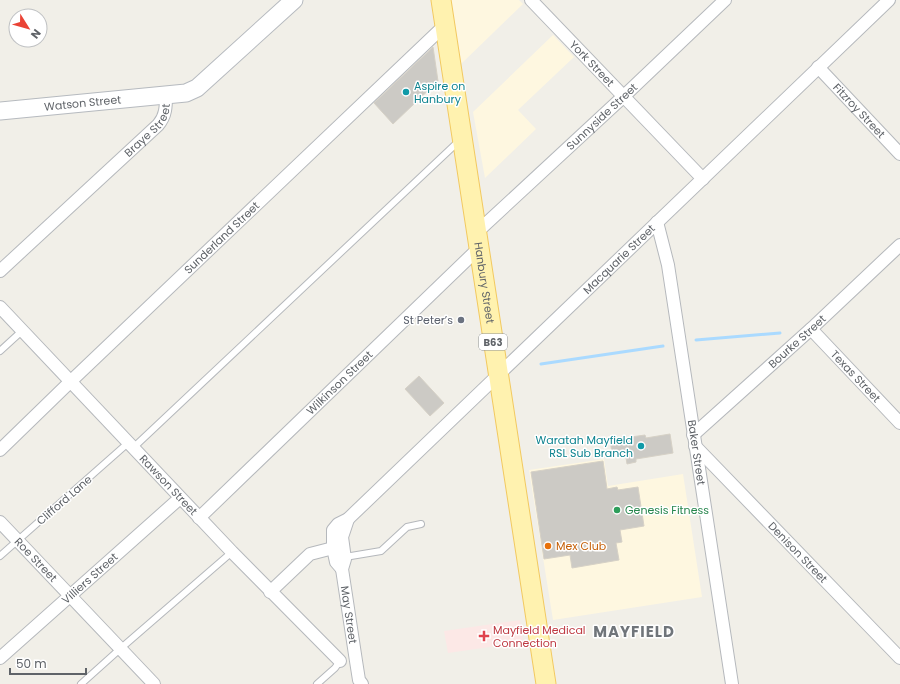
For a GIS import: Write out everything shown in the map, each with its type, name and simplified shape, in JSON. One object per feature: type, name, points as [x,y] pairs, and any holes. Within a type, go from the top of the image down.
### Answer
[{"type":"main road","name":"Hanbury Street","points":[[440,0],[546,684]]},
{"type":"street","name":"Braye Street","points":[[0,271],[162,121],[165,112],[166,95],[186,93],[197,88],[294,0]]},
{"type":"street","name":"York Street","points":[[531,0],[703,179]]},
{"type":"street","name":"Sunnyside Street","points":[[478,240],[624,96],[725,0]]},
{"type":"street","name":"Macquarie Street","points":[[340,550],[333,530],[338,524],[348,518],[499,375],[889,0]]},
{"type":"street","name":"Sunderland Street","points":[[0,450],[444,26]]},
{"type":"street","name":"Fitzroy Street","points":[[818,67],[900,154]]},
{"type":"street","name":"Watson Street","points":[[0,111],[166,95]]},
{"type":"street","name":"Baker Street","points":[[657,222],[668,265],[732,684]]},
{"type":"street","name":"Wilkinson Street","points":[[199,518],[478,240]]},
{"type":"street","name":"Bourke Street","points":[[694,441],[900,245]]},
{"type":"street","name":"Rawson Street","points":[[0,307],[130,446],[270,592],[340,661]]},
{"type":"street","name":"Texas Street","points":[[811,329],[900,423]]},
{"type":"street","name":"Denison Street","points":[[694,441],[900,658]]},
{"type":"street","name":"Villiers Street","points":[[0,658],[180,498]]},
{"type":"street","name":"Roe Street","points":[[0,522],[154,684]]},
{"type":"street","name":"May Street","points":[[340,550],[359,680],[362,684]]},
{"type":"street","points":[[270,592],[310,554],[340,550]]},
{"type":"lane","name":"Clifford Lane","points":[[0,556],[130,446],[462,139]]},
{"type":"lane","points":[[0,351],[22,330]]},
{"type":"lane","points":[[340,550],[381,551],[407,527],[421,524]]},
{"type":"lane","points":[[81,684],[232,552]]},
{"type":"lane","points":[[317,684],[335,668],[340,661]]},
{"type":"shaded area","points":[[451,0],[519,0],[523,4],[460,65]]},
{"type":"shaded area","points":[[553,35],[574,57],[518,110],[536,129],[485,178],[473,112]]},
{"type":"shaded area","points":[[604,459],[608,486],[683,474],[702,597],[553,620],[529,470]]},
{"type":"shaded area","name":"Mayfield Medical Connection","points":[[520,620],[523,642],[448,653],[444,631]]},
{"type":"building","name":"Aspire on Hanbury","points":[[433,47],[438,81],[393,124],[374,103]]},
{"type":"building","points":[[419,376],[444,403],[430,416],[405,389]]},
{"type":"building","name":"Waratah Mayfield RSL Sub Branch","points":[[670,434],[673,453],[636,459],[636,462],[627,464],[625,451],[612,453],[610,440],[645,435],[646,438]]},
{"type":"building","points":[[603,461],[607,489],[617,487],[618,490],[638,487],[644,526],[620,530],[622,542],[616,543],[619,560],[572,568],[570,555],[544,559],[531,472]]},
{"type":"waterway","points":[[696,340],[780,333]]},
{"type":"waterway","points":[[541,364],[663,346]]},
{"type":"place","name":"Aspire on Hanbury","points":[[406,92]]},
{"type":"place","name":"St Peter’s","points":[[461,320]]},
{"type":"place","name":"Waratah Mayfield RSL Sub Branch","points":[[641,446]]},
{"type":"place","name":"Genesis Fitness","points":[[617,510]]},
{"type":"place","name":"Mex Club","points":[[548,546]]},
{"type":"place","name":"Mayfield Medical Connection","points":[[484,636]]},
{"type":"district","name":"MAYFIELD","points":[[634,631]]}]
